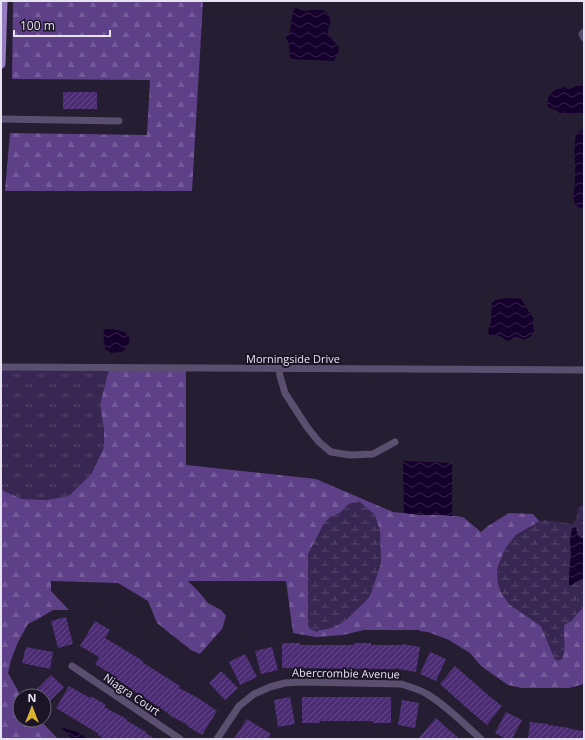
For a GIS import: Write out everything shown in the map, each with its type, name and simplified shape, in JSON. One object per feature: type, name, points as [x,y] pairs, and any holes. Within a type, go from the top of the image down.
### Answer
[{"type":"main road","points":[[1,64],[3,1]]},
{"type":"street","points":[[584,32],[582,34],[584,38]]},
{"type":"street","points":[[1,119],[119,121]]},
{"type":"street","name":"Morningside Drive","points":[[1,367],[584,370]]},
{"type":"street","points":[[279,369],[285,393],[307,427],[319,442],[331,452],[350,455],[373,454],[395,442]]},
{"type":"street","name":"Niagra Court","points":[[72,666],[180,739]]},
{"type":"street","name":"Abercrombie Avenue","points":[[217,739],[239,706],[254,694],[270,687],[285,683],[300,682],[401,684],[414,688],[427,694],[481,739]]},
{"type":"green space","points":[[13,1],[203,1],[192,191],[5,191],[10,133],[147,135],[150,80],[12,79]]},
{"type":"green space","points":[[1,369],[109,369],[100,405],[104,429],[104,447],[92,473],[69,496],[46,500],[22,499],[4,491],[1,488]]},
{"type":"green space","points":[[109,369],[186,369],[186,465],[316,479],[393,512],[463,517],[481,532],[509,513],[533,514],[540,522],[516,535],[505,549],[497,570],[498,583],[501,592],[509,604],[541,626],[555,659],[562,659],[564,625],[571,621],[584,606],[584,684],[569,688],[522,688],[508,685],[481,666],[470,653],[449,640],[428,632],[419,631],[420,630],[364,630],[343,635],[316,637],[293,633],[286,581],[188,581],[208,603],[221,610],[226,616],[222,629],[200,654],[191,650],[157,623],[148,601],[118,583],[51,581],[51,591],[69,610],[53,610],[28,624],[18,642],[8,673],[16,688],[12,688],[12,728],[48,728],[58,739],[1,739],[1,488],[4,491],[22,499],[46,500],[69,496],[92,473],[104,447],[104,429],[100,405]],"holes":[[[359,502],[367,509],[370,596],[348,618],[335,626],[319,630],[340,513],[349,504]]]},
{"type":"green space","points":[[359,501],[375,515],[380,531],[381,563],[377,576],[370,596],[345,621],[332,628],[319,630],[317,632],[310,629],[308,625],[308,554],[324,523],[331,516],[340,513],[349,504]]},
{"type":"green space","points":[[582,505],[584,508],[584,539],[578,536],[571,550],[569,583],[570,586],[584,578],[584,606],[571,621],[564,625],[563,654],[562,659],[558,661],[555,659],[541,626],[509,604],[501,592],[498,583],[497,570],[505,549],[516,535],[538,522],[545,520],[573,524],[577,516],[578,508]]},
{"type":"water","points":[[295,8],[304,11],[323,10],[329,14],[330,25],[328,33],[339,49],[334,61],[292,59],[290,57],[289,45],[286,36],[289,35]]},
{"type":"water","points":[[575,86],[584,86],[584,113],[559,113],[558,111],[548,107],[548,98],[552,92],[566,87],[567,89],[570,89]]},
{"type":"water","points":[[584,129],[584,208],[582,208],[574,202],[575,145],[576,134]]},
{"type":"water","points":[[507,298],[521,299],[533,318],[534,331],[531,336],[525,340],[514,337],[507,341],[499,336],[489,335],[488,332],[491,322],[492,303],[495,300]]},
{"type":"water","points":[[105,329],[117,330],[127,334],[129,341],[122,352],[111,353],[105,349],[103,333]]},
{"type":"water","points":[[403,461],[452,463],[452,516],[404,513]]},
{"type":"water","points":[[576,527],[578,536],[584,539],[584,578],[570,586],[570,541],[572,528]]},
{"type":"water","points":[[61,727],[77,732],[88,739],[73,739]]},
{"type":"building","points":[[63,92],[97,92],[97,109],[63,109]]},
{"type":"building","points":[[66,617],[73,644],[58,648],[51,621]]},
{"type":"building","points":[[95,621],[110,630],[105,638],[180,686],[179,688],[198,698],[217,711],[202,735],[187,726],[188,725],[169,715],[95,664],[99,657],[80,646]]},
{"type":"building","points":[[282,643],[300,643],[300,645],[354,645],[354,643],[371,643],[371,645],[402,644],[420,647],[416,672],[394,668],[282,668]]},
{"type":"building","points":[[26,647],[53,652],[50,669],[22,663]]},
{"type":"building","points":[[272,647],[278,670],[261,674],[255,651]]},
{"type":"building","points":[[430,652],[446,659],[436,681],[420,674]]},
{"type":"building","points":[[245,654],[257,677],[240,685],[229,662]]},
{"type":"building","points":[[455,666],[502,706],[487,725],[440,684]]},
{"type":"building","points":[[221,671],[238,688],[225,700],[209,683]]},
{"type":"building","points":[[51,675],[64,687],[52,699],[52,688],[38,688]]},
{"type":"building","points":[[69,686],[106,705],[104,707],[127,719],[126,720],[155,739],[105,739],[98,735],[99,734],[56,708]]},
{"type":"building","points":[[290,697],[295,724],[278,727],[274,700]]},
{"type":"building","points":[[302,697],[391,697],[391,723],[373,723],[373,721],[320,721],[320,723],[302,723]]},
{"type":"building","points":[[402,700],[419,703],[415,728],[398,725]]},
{"type":"building","points":[[506,712],[522,720],[512,739],[506,739],[495,733]]},
{"type":"building","points":[[436,718],[449,730],[460,739],[418,739]]},
{"type":"building","points":[[247,719],[271,734],[268,739],[234,739]]},
{"type":"building","points":[[530,722],[584,731],[584,739],[528,739]]}]
